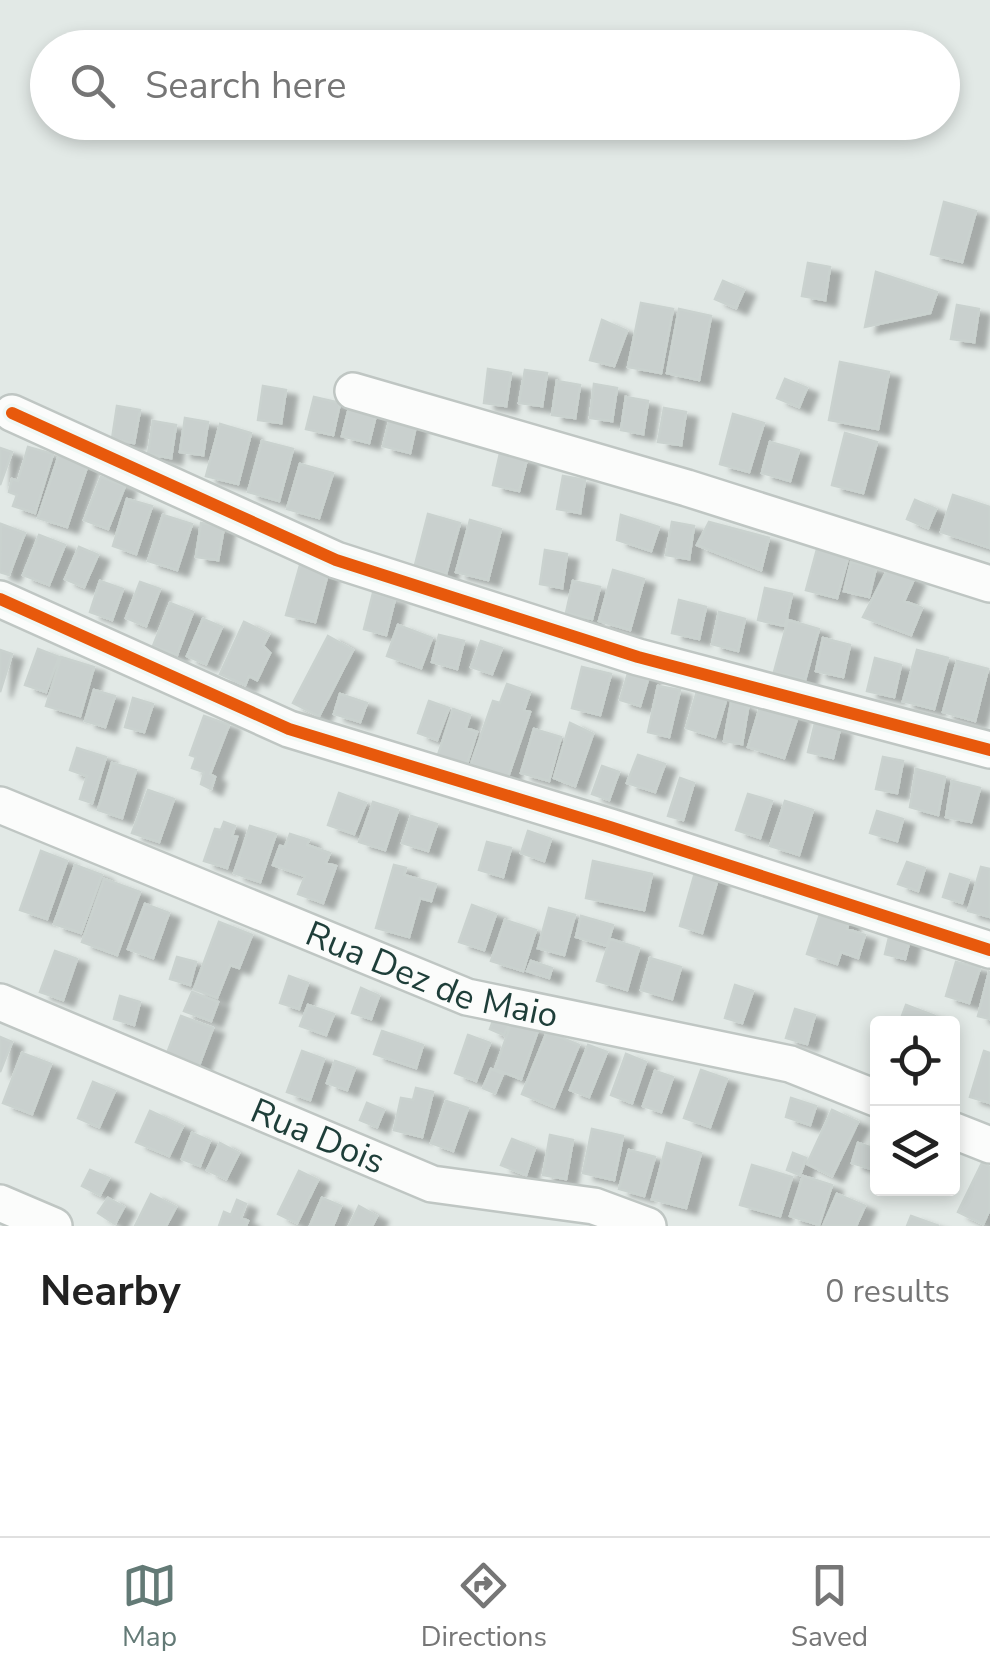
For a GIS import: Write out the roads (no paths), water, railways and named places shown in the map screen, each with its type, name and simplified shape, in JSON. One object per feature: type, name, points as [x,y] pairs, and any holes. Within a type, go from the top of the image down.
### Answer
[{"type":"street","points":[[353,391],[687,488],[990,584]]},
{"type":"street","points":[[12,414],[336,560],[638,657],[990,750]]},
{"type":"street","points":[[0,599],[290,730],[610,826],[990,950]]},
{"type":"street","name":"Rua Dez de Maio","points":[[0,804],[467,997],[790,1064],[870,1096]]},
{"type":"street","name":"Rua Dois","points":[[0,1002],[432,1184],[594,1206],[648,1226]]},
{"type":"street","points":[[960,1133],[990,1145]]},
{"type":"street","points":[[0,1203],[54,1226]]}]
